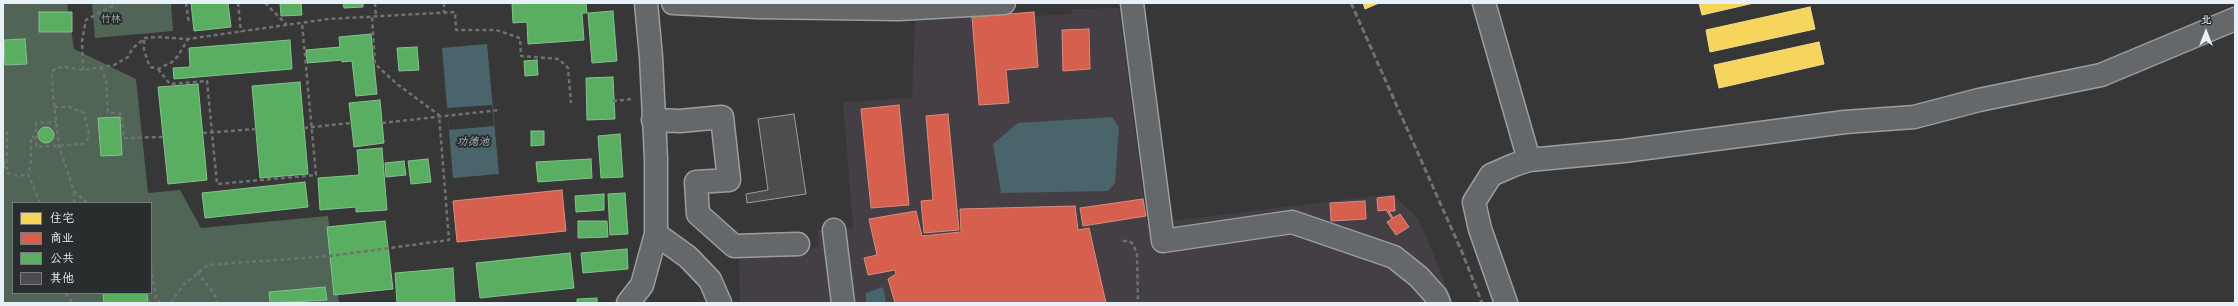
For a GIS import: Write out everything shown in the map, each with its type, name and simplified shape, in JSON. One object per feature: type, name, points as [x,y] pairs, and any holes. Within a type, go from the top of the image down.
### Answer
[{"type":"street","points":[[628,303],[642,285],[656,234],[651,50],[646,3]]},
{"type":"street","points":[[673,3],[695,5],[899,9],[1004,3]]},
{"type":"street","points":[[1132,3],[1163,241],[1292,222],[1394,256],[1419,277],[1436,296],[1439,303]]},
{"type":"street","points":[[1484,3],[1530,160]]},
{"type":"street","points":[[1506,303],[1480,229],[1474,202],[1491,175],[1530,160],[1624,152],[1845,122],[1914,118],[1979,100],[2101,75],[2235,19]]},
{"type":"street","points":[[653,120],[680,121],[722,117],[729,180],[696,182],[698,214],[734,246],[798,244]]},
{"type":"street","points":[[834,230],[843,303]]},
{"type":"street","points":[[656,234],[688,256],[710,280],[720,303]]},
{"type":"path","points":[[83,70],[82,41],[86,20],[118,3]]},
{"type":"path","points":[[186,3],[188,24]]},
{"type":"path","points":[[238,3],[241,32]]},
{"type":"path","points":[[265,3],[287,25]]},
{"type":"path","points":[[375,3],[376,17]]},
{"type":"path","points":[[444,3],[444,13]]},
{"type":"path","points":[[74,202],[74,191],[59,146],[54,107],[52,72],[56,68],[65,67],[83,70],[114,65],[128,57],[132,49],[144,39],[157,37],[188,39],[302,23],[455,12],[456,30],[496,30],[520,38],[521,56],[559,58],[568,68],[571,103]]},
{"type":"path","points":[[171,303],[183,285],[197,272],[208,265],[330,256],[449,240],[439,115],[397,84],[375,64],[372,17]]},
{"type":"path","points":[[144,39],[144,50],[148,62],[151,66],[158,69],[170,84],[207,81],[216,184],[316,175],[302,23]]},
{"type":"path","points":[[158,69],[172,62],[178,56],[188,39]]},
{"type":"path","points":[[101,67],[106,80],[108,112],[122,114],[124,138],[163,136]]},
{"type":"path","points":[[54,107],[70,107],[84,113],[89,133],[83,144],[36,147],[36,123],[56,122]]},
{"type":"path","points":[[382,123],[439,115],[499,110]]},
{"type":"path","points":[[304,128],[351,123]]},
{"type":"path","points":[[203,133],[256,129]]},
{"type":"path","points":[[7,131],[7,173],[18,176],[28,174]]},
{"type":"path","points":[[36,136],[30,136],[31,162],[28,174],[40,202]]},
{"type":"path","points":[[74,191],[86,202]]},
{"type":"path","points":[[1123,241],[1129,241],[1133,244],[1137,254],[1138,303]]},
{"type":"path","points":[[197,272],[214,293],[217,303]]},
{"type":"path","points":[[152,273],[156,298],[161,303]]},
{"type":"path","points":[[67,294],[72,303]]},
{"type":"shaded area","points":[[1119,8],[1147,224],[1392,194],[1419,219],[1453,303],[740,303],[739,257],[807,253],[818,245],[817,230],[853,228],[843,102],[912,98],[915,19],[1034,12],[1034,16],[1072,14],[1072,9]]},
{"type":"green space","points":[[3,3],[67,3],[74,49],[136,79],[148,193],[180,190],[201,228],[328,216],[339,303],[3,303]]},
{"type":"green space","name":"竹林","points":[[92,3],[171,3],[173,31],[95,38]]},
{"type":"water","name":"功德池","points":[[487,44],[499,174],[453,178],[442,48]]},
{"type":"water","points":[[1112,117],[1119,128],[1115,183],[1108,191],[1001,193],[993,144],[1018,123]]},
{"type":"water","points":[[883,287],[886,303],[866,303],[866,293]]},
{"type":"pier","points":[[492,105],[494,126],[449,130],[447,108]]},
{"type":"building: 住宅","points":[[1363,3],[1379,3],[1365,9]]},
{"type":"building: 住宅","points":[[1699,3],[1754,3],[1702,15]]},
{"type":"building: 住宅","points":[[1810,7],[1815,29],[1710,52],[1706,30]]},
{"type":"building: 住宅","points":[[1819,42],[1824,64],[1719,88],[1714,65]]},
{"type":"building: 商业","points":[[1034,12],[1038,67],[1006,70],[1009,103],[979,105],[972,17]]},
{"type":"building: 商业","points":[[1089,29],[1090,69],[1063,71],[1062,30]]},
{"type":"building: 商业","points":[[899,105],[909,205],[871,208],[861,109]]},
{"type":"building: 商业","points":[[948,114],[959,230],[924,233],[921,201],[933,200],[926,116]]},
{"type":"building: 商业","points":[[562,190],[566,231],[457,242],[453,201]]},
{"type":"building: 商业","points":[[1394,196],[1395,211],[1389,211],[1393,218],[1400,214],[1409,227],[1396,235],[1387,222],[1392,219],[1386,210],[1378,211],[1377,198]]},
{"type":"building: 商业","points":[[1143,199],[1146,216],[1083,226],[1080,208]]},
{"type":"building: 商业","points":[[1365,201],[1366,219],[1331,221],[1330,203]]},
{"type":"building: 商业","points":[[1075,206],[1078,230],[1089,228],[1106,303],[895,303],[888,279],[896,274],[895,270],[868,275],[864,258],[877,255],[869,219],[916,211],[922,236],[961,232],[960,209]]},
{"type":"building: 公共","points":[[191,3],[228,3],[231,27],[194,31]]},
{"type":"building: 公共","points":[[280,3],[301,3],[302,15],[281,16]]},
{"type":"building: 公共","points":[[343,3],[363,3],[363,7],[344,8]]},
{"type":"building: 公共","points":[[586,3],[587,13],[582,13],[584,40],[528,44],[527,22],[513,23],[512,4]]},
{"type":"building: 公共","points":[[613,11],[617,61],[592,63],[588,13]]},
{"type":"building: 公共","points":[[39,12],[72,12],[72,32],[39,32]]},
{"type":"building: 公共","points":[[371,34],[377,94],[356,96],[352,61],[342,62],[342,60],[307,63],[306,50],[340,47],[339,37]]},
{"type":"building: 公共","points":[[25,39],[27,64],[5,65],[4,40]]},
{"type":"building: 公共","points":[[290,40],[292,69],[174,79],[173,68],[190,67],[189,48]]},
{"type":"building: 公共","points":[[417,47],[419,70],[399,71],[397,48]]},
{"type":"building: 公共","points":[[537,60],[538,75],[525,76],[524,61]]},
{"type":"building: 公共","points":[[613,77],[615,119],[587,120],[586,78]]},
{"type":"building: 公共","points":[[300,82],[308,174],[260,178],[252,86]]},
{"type":"building: 公共","points":[[198,84],[207,180],[168,184],[158,87]]},
{"type":"building: 公共","points":[[380,100],[384,143],[354,147],[349,103]]},
{"type":"building: 公共","points":[[120,117],[122,155],[101,156],[98,118]]},
{"type":"building: 公共","points":[[46,127],[53,132],[54,135],[49,142],[46,143],[39,138],[38,135],[43,128]]},
{"type":"building: 公共","points":[[3,131],[4,168],[3,168]]},
{"type":"building: 公共","points":[[531,131],[544,131],[544,145],[531,146]]},
{"type":"building: 公共","points":[[620,134],[623,177],[601,178],[598,136]]},
{"type":"building: 公共","points":[[382,148],[387,210],[356,212],[356,207],[320,210],[318,178],[359,175],[357,150]]},
{"type":"building: 公共","points":[[428,159],[431,182],[411,184],[408,161]]},
{"type":"building: 公共","points":[[591,159],[592,178],[538,182],[536,162]]},
{"type":"building: 公共","points":[[404,161],[406,175],[386,177],[385,163]]},
{"type":"building: 公共","points":[[305,182],[308,207],[205,218],[202,193]]},
{"type":"building: 公共","points":[[625,193],[628,234],[610,235],[608,194]]},
{"type":"building: 公共","points":[[604,194],[604,210],[576,212],[575,196]]},
{"type":"building: 公共","points":[[385,221],[393,289],[334,295],[327,227]]},
{"type":"building: 公共","points":[[578,221],[607,221],[608,237],[578,238]]},
{"type":"building: 公共","points":[[627,249],[628,269],[583,273],[581,253]]},
{"type":"building: 公共","points":[[570,253],[574,288],[480,298],[476,263]]},
{"type":"building: 公共","points":[[453,268],[455,303],[397,303],[395,273]]},
{"type":"building: 公共","points":[[325,287],[327,300],[270,303],[269,292]]},
{"type":"building: 公共","points":[[103,294],[147,294],[148,303],[104,303]]},
{"type":"building: 公共","points":[[597,298],[597,303],[577,303],[577,299]]},
{"type":"building: 其他","points":[[794,114],[806,194],[747,203],[746,194],[768,190],[758,119]]},
{"type":"railway","points":[[1351,3],[1462,252],[1482,303]]}]
